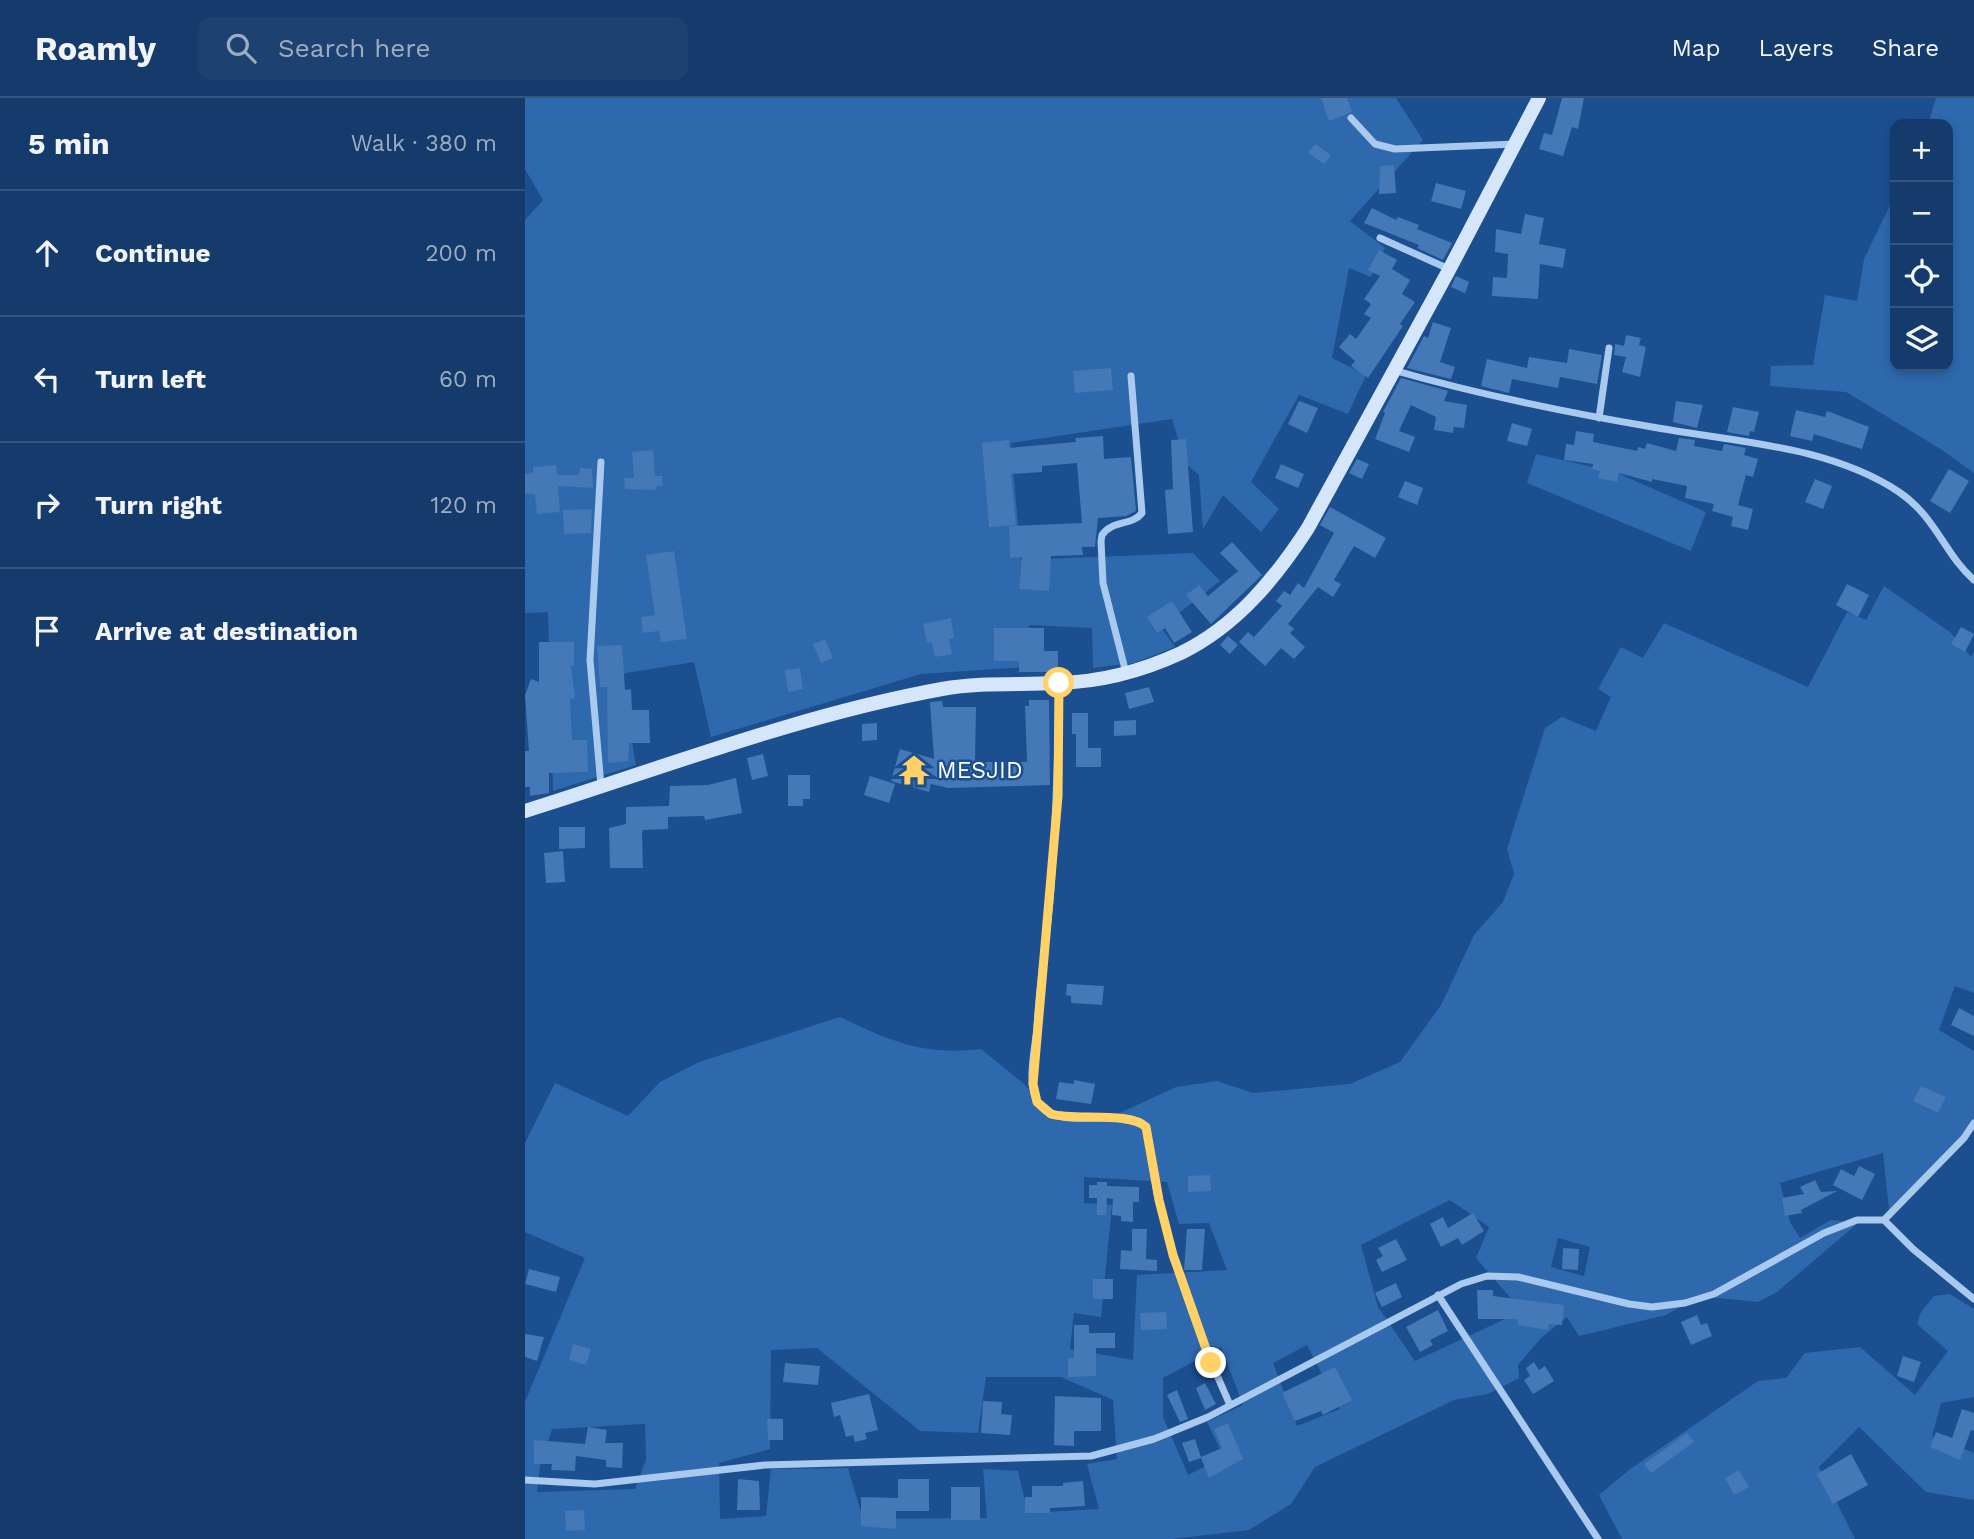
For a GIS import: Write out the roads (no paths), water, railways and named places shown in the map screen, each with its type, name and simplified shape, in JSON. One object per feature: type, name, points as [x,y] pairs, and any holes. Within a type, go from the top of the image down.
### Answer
[{"type":"street","points":[[525,811],[779,729],[904,697],[995,682],[1059,683],[1126,674],[1163,661],[1206,638],[1230,621],[1273,578],[1308,528],[1392,370],[1450,270],[1539,98]]},
{"type":"street","points":[[1351,118],[1375,144],[1395,149],[1517,144]]},
{"type":"street","points":[[1380,238],[1450,270]]},
{"type":"street","points":[[1599,418],[1609,348]]},
{"type":"street","points":[[1392,370],[1455,388],[1599,418],[1725,437],[1828,460],[1899,492],[1933,522],[1964,572],[1974,580]]},
{"type":"street","points":[[1126,674],[1103,583],[1101,541],[1102,535],[1111,526],[1137,519],[1142,513],[1131,376]]},
{"type":"street","points":[[601,462],[590,660],[601,786]]},
{"type":"street","points":[[1059,683],[1058,796],[1037,1020],[1034,1095],[1042,1108],[1051,1114],[1128,1121],[1142,1123],[1146,1127],[1159,1200],[1173,1255],[1211,1363],[1230,1405]]},
{"type":"street","points":[[1884,1220],[1964,1138],[1974,1123]]},
{"type":"street","points":[[525,1480],[595,1484],[765,1465],[1091,1455],[1153,1439],[1230,1405],[1438,1295],[1477,1278],[1500,1275],[1535,1280],[1629,1304],[1652,1307],[1685,1303],[1714,1294],[1824,1233],[1857,1220],[1884,1220],[1913,1249],[1974,1300]]},
{"type":"street","points":[[1438,1295],[1598,1539]]},
{"type":"place","name":"MESJID","points":[[914,770]]}]
